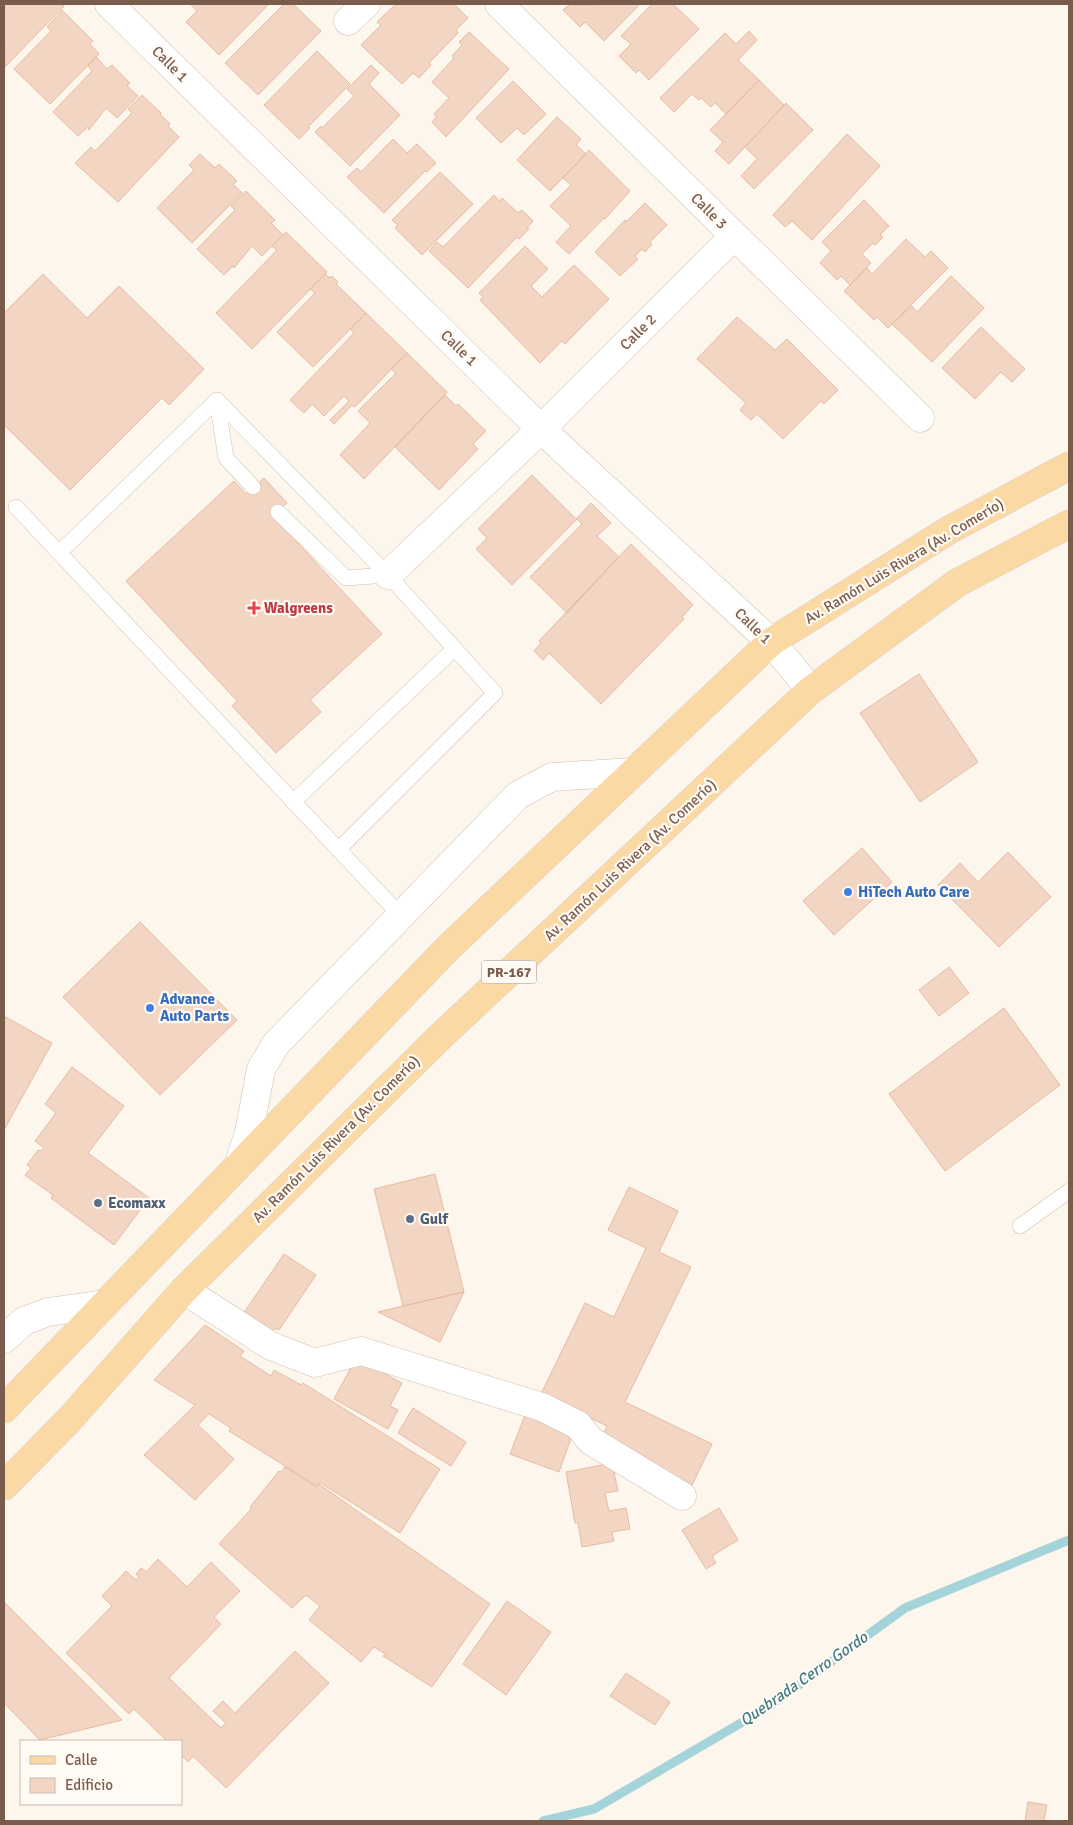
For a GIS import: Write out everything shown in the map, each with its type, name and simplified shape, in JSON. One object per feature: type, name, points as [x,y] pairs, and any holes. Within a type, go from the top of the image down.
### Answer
[{"type":"main road","name":"Av. Ramón Luis Rivera (Av. Comerío)","points":[[4,1409],[448,948],[770,642],[950,530],[1069,466]]},
{"type":"main road","name":"Av. Ramón Luis Rivera (Av. Comerío)","points":[[4,1486],[69,1420],[184,1290],[441,1036],[811,690],[957,583],[1069,524]]},
{"type":"street","name":"Calle 1","points":[[109,4],[541,429],[770,642],[811,690]]},
{"type":"street","name":"Calle 3","points":[[499,4],[920,418]]},
{"type":"street","name":"Calle 2","points":[[388,575],[541,429],[734,236]]},
{"type":"street","points":[[238,1166],[248,1133],[261,1069],[276,1044],[518,796],[552,777],[633,772]]},
{"type":"street","points":[[184,1290],[272,1346],[315,1363],[362,1351],[542,1408],[578,1425],[591,1441],[682,1496]]},
{"type":"street","points":[[4,1339],[24,1321],[48,1312],[105,1304]]},
{"type":"lane","points":[[217,400],[226,458],[253,487]]},
{"type":"lane","points":[[59,554],[217,400]]},
{"type":"lane","points":[[217,400],[388,575],[495,693],[338,850]]},
{"type":"lane","points":[[16,507],[400,916]]},
{"type":"lane","points":[[278,512],[346,578],[388,575]]},
{"type":"lane","points":[[293,802],[454,649]]},
{"type":"lane","points":[[1020,1226],[1069,1191]]},
{"type":"building","points":[[4,4],[62,4],[64,6],[5,67]]},
{"type":"building","points":[[190,4],[269,4],[219,55],[186,22],[197,11]]},
{"type":"building","points":[[284,4],[293,4],[321,31],[258,95],[225,63]]},
{"type":"building","points":[[396,4],[457,4],[455,5],[468,18],[456,30],[458,33],[429,63],[431,65],[419,78],[413,73],[402,84],[361,45],[381,25],[377,22]]},
{"type":"building","points":[[570,4],[640,4],[604,41],[585,22],[580,27],[563,10]]},
{"type":"building","points":[[652,4],[673,4],[699,29],[649,80],[639,70],[636,73],[619,56],[631,44],[621,36]]},
{"type":"building","points":[[62,10],[93,41],[90,44],[99,54],[50,104],[14,69],[51,31],[47,27]]},
{"type":"building","points":[[749,31],[757,40],[738,60],[759,80],[726,114],[715,103],[711,107],[701,98],[699,100],[692,94],[674,112],[660,98],[725,33],[736,44]]},
{"type":"building","points":[[469,32],[509,69],[446,137],[432,122],[437,116],[434,114],[449,98],[432,82],[454,58],[452,56],[462,45],[459,42]]},
{"type":"building","points":[[317,51],[350,84],[308,127],[310,128],[299,139],[264,105]]},
{"type":"building","points":[[96,57],[107,69],[112,65],[130,83],[127,86],[138,96],[117,118],[106,108],[89,130],[88,127],[78,136],[53,112],[92,71],[88,66]]},
{"type":"building","points":[[371,65],[379,73],[369,84],[400,115],[350,166],[315,132],[321,126],[322,128],[354,96],[347,89]]},
{"type":"building","points":[[759,80],[784,105],[729,164],[715,151],[723,142],[710,130]]},
{"type":"building","points":[[513,81],[546,114],[524,135],[517,128],[501,143],[476,118]]},
{"type":"building","points":[[142,95],[161,113],[170,124],[168,126],[179,137],[118,202],[75,163],[91,147],[95,151],[132,113],[128,109]]},
{"type":"building","points":[[786,103],[813,130],[754,189],[741,176],[757,159],[745,147]]},
{"type":"building","points":[[557,117],[581,139],[576,145],[586,154],[550,191],[517,160]]},
{"type":"building","points":[[847,134],[880,166],[812,240],[792,221],[785,227],[773,215]]},
{"type":"building","points":[[393,139],[407,153],[417,144],[436,163],[427,172],[425,171],[384,213],[347,177],[357,168],[361,172]]},
{"type":"building","points":[[589,150],[630,191],[605,219],[569,254],[556,242],[571,226],[550,206],[571,185],[563,178]]},
{"type":"building","points":[[200,154],[215,168],[219,164],[237,181],[233,184],[242,193],[192,243],[157,208],[194,170],[189,165]]},
{"type":"building","points":[[440,172],[473,204],[422,255],[395,228],[398,225],[392,220]]},
{"type":"building","points":[[246,191],[275,220],[271,223],[283,235],[262,256],[252,246],[234,268],[233,266],[224,275],[197,249],[235,210],[231,206]]},
{"type":"building","points":[[494,195],[499,201],[502,198],[518,213],[522,210],[533,221],[527,228],[529,229],[519,239],[517,237],[468,288],[429,251],[437,242],[443,247]]},
{"type":"building","points":[[864,200],[889,226],[880,235],[883,237],[875,245],[873,243],[862,254],[871,263],[850,285],[841,276],[837,280],[820,263],[831,251],[822,242]]},
{"type":"building","points":[[645,203],[667,225],[650,242],[652,244],[645,252],[642,249],[635,256],[638,259],[620,276],[595,252],[625,220],[626,222]]},
{"type":"building","points":[[286,232],[327,272],[252,349],[216,313],[277,250],[272,246]]},
{"type":"building","points":[[906,239],[925,257],[931,251],[948,268],[888,328],[877,317],[874,320],[844,291],[867,268],[872,274]]},
{"type":"building","points":[[525,246],[548,269],[531,286],[542,297],[574,265],[609,299],[565,344],[562,341],[540,363],[480,300],[483,297],[479,293]]},
{"type":"building","points":[[43,274],[87,318],[119,286],[204,369],[169,405],[162,398],[70,490],[4,425],[4,313]]},
{"type":"building","points":[[325,274],[330,278],[332,276],[338,282],[336,284],[366,313],[313,367],[277,332],[315,293],[310,289]]},
{"type":"building","points":[[951,276],[984,308],[932,362],[892,324],[912,306],[917,312]]},
{"type":"building","points":[[366,313],[407,353],[355,407],[352,405],[334,424],[330,420],[349,401],[344,396],[324,416],[312,404],[304,413],[290,400],[354,333],[350,329]]},
{"type":"building","points":[[737,317],[775,350],[787,339],[838,390],[824,404],[821,401],[783,439],[757,414],[751,420],[740,410],[746,403],[697,359]]},
{"type":"building","points":[[981,327],[1025,369],[1012,382],[1001,372],[975,399],[942,368]]},
{"type":"building","points":[[407,353],[447,392],[364,479],[340,455],[370,423],[358,411],[396,373],[391,369]]},
{"type":"building","points":[[445,395],[456,406],[458,404],[486,431],[473,444],[478,449],[439,490],[395,447]]},
{"type":"building","points":[[532,475],[576,519],[591,503],[611,523],[597,536],[619,557],[567,613],[530,577],[582,524],[577,519],[512,585],[476,549],[487,538],[478,529]]},
{"type":"building","name":"Walgreens","points":[[264,478],[287,503],[273,516],[382,634],[310,700],[321,712],[276,753],[232,706],[237,701],[126,581],[234,481],[246,494]]},
{"type":"building","points":[[631,544],[693,605],[682,617],[684,619],[601,704],[549,653],[543,660],[534,651],[541,643],[539,641]]},
{"type":"building","points":[[919,674],[978,762],[920,802],[860,713]]},
{"type":"building","name":"HiTech Auto Care","points":[[862,848],[892,882],[834,935],[803,901]]},
{"type":"building","points":[[1008,852],[1051,897],[999,947],[938,885],[960,863],[978,882]]},
{"type":"building","name":"Advance Auto Parts","points":[[140,922],[237,1020],[160,1095],[63,997]]},
{"type":"building","points":[[949,967],[969,993],[939,1016],[919,990]]},
{"type":"building","points":[[1004,1008],[1060,1085],[945,1171],[889,1094]]},
{"type":"building","points":[[4,1016],[52,1043],[4,1130]]},
{"type":"building","points":[[72,1067],[124,1106],[88,1153],[149,1198],[114,1245],[51,1198],[53,1195],[25,1175],[31,1168],[27,1165],[38,1150],[41,1151],[44,1148],[35,1141],[56,1113],[45,1104]]},
{"type":"building","points":[[435,1174],[464,1292],[403,1306],[374,1189]]},
{"type":"building","points":[[629,1187],[678,1211],[659,1252],[691,1267],[625,1402],[712,1444],[692,1485],[600,1441],[607,1426],[541,1394],[585,1303],[614,1317],[646,1248],[608,1230]]},
{"type":"building","points":[[284,1254],[316,1275],[279,1330],[275,1328],[272,1333],[243,1314]]},
{"type":"building","points":[[464,1292],[440,1342],[378,1312],[403,1306]]},
{"type":"building","points":[[205,1325],[244,1351],[240,1356],[271,1376],[274,1370],[301,1385],[303,1383],[440,1469],[400,1533],[319,1482],[317,1486],[229,1431],[231,1428],[209,1414],[198,1425],[234,1459],[195,1500],[144,1455],[195,1405],[154,1380]]},
{"type":"building","points":[[356,1358],[402,1383],[390,1406],[398,1410],[388,1429],[334,1399]]},
{"type":"building","points":[[413,1408],[466,1442],[451,1466],[398,1433]]},
{"type":"building","points":[[525,1415],[575,1427],[559,1472],[510,1454]]},
{"type":"building","points":[[612,1463],[618,1491],[605,1493],[609,1511],[626,1508],[630,1529],[612,1532],[614,1541],[582,1547],[578,1523],[575,1523],[566,1472]]},
{"type":"building","points":[[285,1467],[316,1487],[319,1484],[490,1604],[432,1687],[383,1656],[387,1655],[374,1647],[361,1662],[309,1620],[320,1606],[306,1595],[292,1608],[219,1544],[252,1508],[250,1507],[279,1471],[281,1472]]},
{"type":"building","points":[[719,1508],[738,1540],[712,1556],[716,1563],[706,1569],[682,1530]]},
{"type":"building","points":[[158,1559],[187,1587],[211,1562],[240,1591],[214,1617],[221,1624],[169,1678],[221,1728],[226,1723],[213,1711],[223,1701],[235,1713],[295,1651],[329,1683],[226,1788],[193,1756],[188,1762],[182,1756],[182,1740],[166,1740],[134,1709],[129,1714],[66,1653],[112,1606],[102,1596],[126,1571],[136,1580],[139,1577],[136,1574],[141,1568],[146,1572]]},
{"type":"building","points":[[507,1601],[551,1632],[506,1695],[463,1664]]},
{"type":"building","points":[[4,1602],[122,1720],[40,1740],[4,1703]]},
{"type":"building","points":[[626,1673],[670,1702],[655,1725],[610,1696]]},
{"type":"building","points":[[1028,1802],[1047,1805],[1044,1821],[1025,1821]]},
{"type":"waterway","name":"Quebrada Cerro Gordo","points":[[543,1821],[594,1809],[770,1706],[905,1608],[1069,1540]]},
{"type":"place","name":"Walgreens","points":[[254,608]]},
{"type":"place","name":"HiTech Auto Care","points":[[848,892]]},
{"type":"place","name":"Advance Auto Parts","points":[[150,1008]]},
{"type":"place","name":"Ecomaxx","points":[[98,1203]]},
{"type":"place","name":"Gulf","points":[[410,1219]]}]
